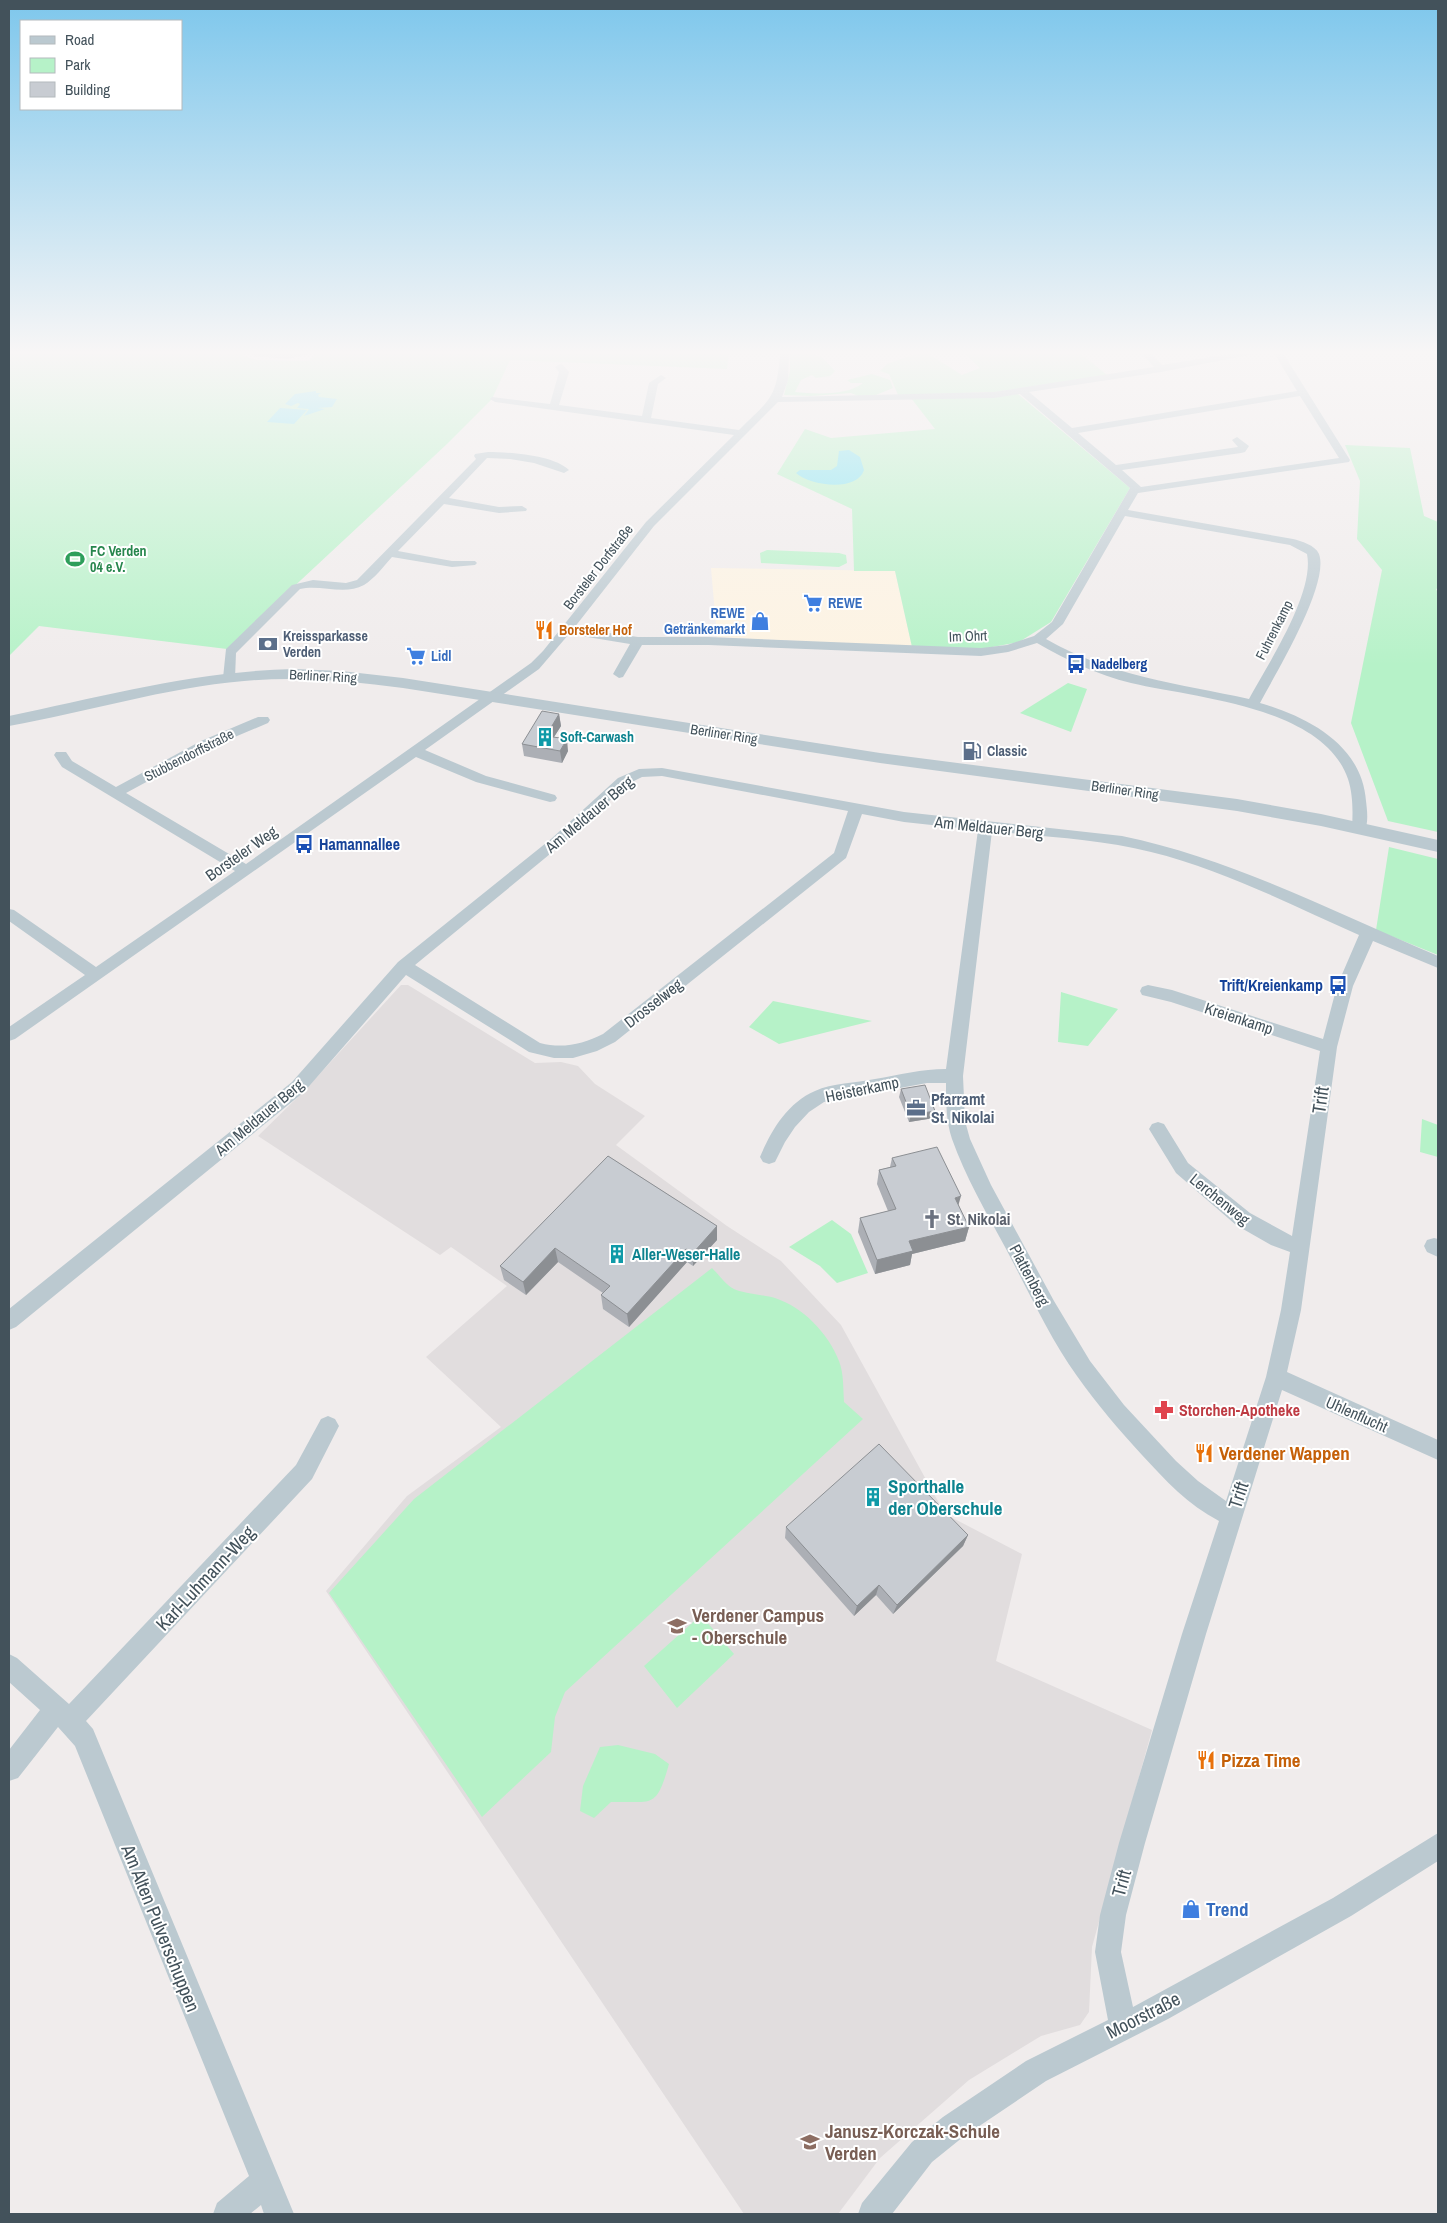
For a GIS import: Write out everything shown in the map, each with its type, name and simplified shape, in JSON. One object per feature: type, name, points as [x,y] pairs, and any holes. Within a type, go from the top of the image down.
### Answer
[{"type":"street","points":[[229,678],[230,652],[296,587],[316,582],[354,586],[361,582],[482,459],[480,457]]},
{"type":"street","points":[[508,457],[554,464],[564,470]]},
{"type":"street","name":"Borsteler Dorfstraße","points":[[492,697],[535,666],[650,524],[717,457]]},
{"type":"street","points":[[1102,457],[1135,484],[1136,490],[1143,490],[1344,460],[1342,457]]},
{"type":"street","points":[[1116,468],[1194,457]]},
{"type":"street","name":"Im Ohrt","points":[[566,630],[638,641],[709,641],[981,652],[1008,648],[1038,640],[1057,624],[1136,490]]},
{"type":"street","points":[[442,500],[499,510],[522,508]]},
{"type":"street","name":"Fuhrenkamp","points":[[1123,512],[1293,542],[1313,552],[1315,560],[1312,578],[1297,624],[1253,704]]},
{"type":"street","points":[[390,553],[452,564],[471,563]]},
{"type":"street","points":[[1038,640],[1082,663],[1107,672],[1156,685],[1253,704],[1291,718],[1313,730],[1331,743],[1342,755],[1355,778],[1358,790],[1359,828]]},
{"type":"street","points":[[619,674],[638,641]]},
{"type":"street","name":"Berliner Ring","points":[[9,721],[176,685],[279,674],[343,676],[492,697],[880,758],[1237,805],[1359,828],[1438,846]]},
{"type":"street","name":"Borsteler Weg","points":[[9,1034],[246,872],[492,697]]},
{"type":"street","name":"Stubbendorffstraße","points":[[116,793],[206,744],[263,720]]},
{"type":"street","points":[[415,751],[479,780],[511,790],[550,798]]},
{"type":"street","points":[[61,755],[67,764],[246,872]]},
{"type":"street","name":"Am Meldauer Berg","points":[[9,1321],[298,1088],[404,966],[556,842],[623,781],[639,773],[662,772],[904,817],[1153,847],[1197,860],[1252,880],[1368,933],[1438,962]]},
{"type":"street","name":"Drosselweg","points":[[404,966],[535,1048],[546,1052],[575,1052],[591,1048],[609,1038],[841,855],[856,809]]},
{"type":"street","name":"Plattenberg","points":[[986,826],[954,1076],[956,1121],[967,1155],[1047,1306],[1084,1368],[1117,1412],[1168,1468],[1213,1506],[1231,1515]]},
{"type":"street","points":[[9,914],[97,975]]},
{"type":"street","name":"Trift","points":[[1123,2025],[1108,1952],[1113,1915],[1162,1742],[1231,1515],[1276,1378],[1291,1310],[1328,1047],[1345,986],[1368,933]]},
{"type":"street","name":"Kreienkamp","points":[[1148,991],[1172,996],[1328,1047]]},
{"type":"street","name":"Heisterkamp","points":[[769,1157],[775,1140],[793,1114],[804,1104],[820,1096],[926,1076],[954,1076]]},
{"type":"street","name":"Lerchenweg","points":[[1158,1129],[1182,1168],[1243,1219],[1278,1239],[1300,1247]]},
{"type":"street","name":"Uhlenflucht","points":[[1276,1378],[1438,1450]]},
{"type":"street","name":"Karl-Luhmann-Weg","points":[[9,1769],[304,1472],[328,1426]]},
{"type":"street","name":"Am Alten Pulverschuppen","points":[[9,1666],[64,1715],[84,1738],[279,2214]]},
{"type":"street","name":"Moorstraße","points":[[873,2214],[922,2152],[953,2127],[1036,2070],[1158,2009],[1342,1907],[1438,1846]]},
{"type":"street","points":[[228,2214],[265,2182]]},
{"type":"shaded area","points":[[711,568],[895,571],[912,647],[717,637]]},
{"type":"shaded area","name":"Verdener Campus - Oberschule","points":[[401,985],[408,985],[535,1063],[561,1062],[578,1066],[595,1084],[645,1116],[616,1145],[727,1226],[781,1261],[841,1325],[945,1514],[1022,1554],[996,1661],[1152,1730],[1092,1947],[1089,2012],[1080,2025],[1041,2036],[969,2080],[880,2158],[838,2214],[744,2214],[326,1591],[407,1496],[501,1427],[426,1357],[507,1286],[451,1247],[440,1255],[258,1136],[305,1090]]},
{"type":"green space","points":[[9,457],[433,457],[227,649],[39,626],[9,656]]},
{"type":"green space","points":[[788,457],[1093,457],[1130,488],[1051,622],[1019,642],[976,650],[912,647],[895,571],[854,571],[852,509],[777,474]]},
{"type":"green space","points":[[1350,457],[1412,457],[1424,516],[1438,522],[1438,586],[1436,590],[1438,591],[1438,832],[1388,821],[1351,723],[1382,570],[1357,539],[1360,481]]},
{"type":"green space","points":[[767,550],[839,553],[846,555],[847,563],[839,567],[761,563],[760,553]]},
{"type":"green space","points":[[1068,683],[1087,689],[1071,732],[1020,713]]},
{"type":"green space","points":[[1389,847],[1438,859],[1438,955],[1376,930]]},
{"type":"green space","points":[[1061,992],[1118,1009],[1088,1046],[1058,1042]]},
{"type":"green space","points":[[773,1001],[872,1021],[779,1044],[749,1027]]},
{"type":"green space","points":[[1422,1119],[1438,1125],[1438,1157],[1420,1152]]},
{"type":"green space","points":[[832,1220],[851,1234],[868,1273],[837,1283],[820,1266],[789,1247]]},
{"type":"green space","points":[[712,1268],[734,1289],[785,1302],[813,1322],[828,1341],[841,1366],[844,1402],[863,1419],[565,1692],[555,1717],[551,1752],[482,1817],[329,1593],[414,1499]]},
{"type":"green space","points":[[701,1615],[734,1654],[677,1708],[644,1666]]},
{"type":"green space","points":[[618,1745],[655,1754],[669,1764],[660,1789],[651,1800],[644,1802],[611,1802],[594,1818],[580,1811],[583,1786],[600,1747]]},
{"type":"water","points":[[838,457],[860,457],[864,470],[860,477],[852,482],[832,485],[811,481],[796,473],[800,470],[831,470],[837,466]]},
{"type":"building","points":[[542,711],[559,714],[546,736],[567,739],[560,751],[522,744]]},
{"type":"building","points":[[925,1085],[935,1111],[911,1115],[901,1089]]},
{"type":"building","name":"St. Nikolai","points":[[937,1147],[961,1196],[955,1198],[969,1227],[909,1241],[913,1251],[877,1260],[860,1218],[896,1209],[879,1170],[896,1166],[892,1158]]},
{"type":"building","name":"Aller-Weser-Halle","points":[[608,1156],[717,1226],[693,1253],[686,1249],[627,1314],[601,1295],[610,1286],[555,1248],[523,1282],[500,1266]]},
{"type":"building","name":"Sporthalle der Oberschule","points":[[879,1444],[968,1535],[897,1605],[879,1585],[857,1606],[786,1527]]},
{"type":"place","name":"FC Verden 04 e.V.","points":[[75,559]]},
{"type":"place","name":"REWE","points":[[813,603]]},
{"type":"place","name":"REWE Getränkemarkt","points":[[760,621]]},
{"type":"place","name":"Borsteler Hof","points":[[544,630]]},
{"type":"place","name":"Kreissparkasse Verden","points":[[268,644]]},
{"type":"place","name":"Lidl","points":[[416,656]]},
{"type":"place","name":"Nadelberg","points":[[1076,664]]},
{"type":"place","name":"Soft-Carwash","points":[[545,737]]},
{"type":"place","name":"Classic","points":[[972,751]]},
{"type":"place","name":"Hamannallee","points":[[304,844]]},
{"type":"place","name":"Trift/Kreienkamp","points":[[1338,985]]},
{"type":"place","name":"Pfarramt St. Nikolai","points":[[916,1108]]},
{"type":"place","name":"St. Nikolai","points":[[932,1219]]},
{"type":"place","name":"Aller-Weser-Halle","points":[[617,1254]]},
{"type":"place","name":"Storchen-Apotheke","points":[[1164,1410]]},
{"type":"place","name":"Verdener Wappen","points":[[1204,1453]]},
{"type":"place","name":"Sporthalle der Oberschule","points":[[873,1497]]},
{"type":"place","name":"Verdener Campus - Oberschule","points":[[677,1626]]},
{"type":"place","name":"Pizza Time","points":[[1206,1760]]},
{"type":"place","name":"Trend","points":[[1191,1909]]},
{"type":"place","name":"Janusz-Korczak-Schule Verden","points":[[810,2142]]}]
